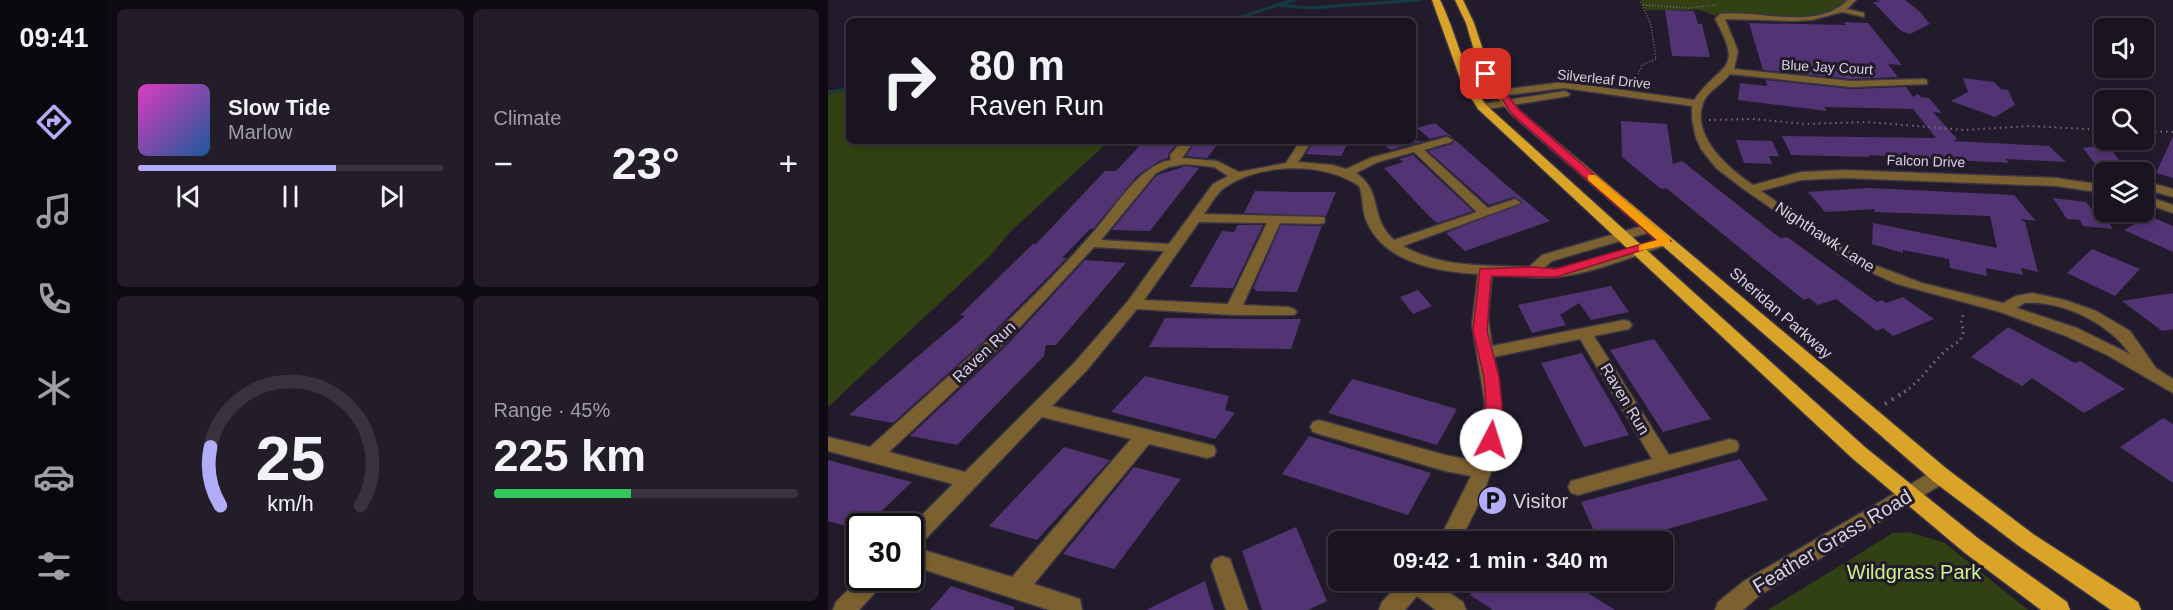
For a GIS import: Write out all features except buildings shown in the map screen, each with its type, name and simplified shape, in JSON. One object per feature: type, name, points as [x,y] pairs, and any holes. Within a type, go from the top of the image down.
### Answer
[{"type":"main road","points":[[1436,0],[1443,11],[1456,60],[1478,102],[1859,453],[1972,546],[2059,610]]},
{"type":"main road","name":"Sheridan Parkway","points":[[1459,0],[1466,11],[1486,74],[1502,98],[1649,228],[1940,475],[2026,540],[2130,610]]},
{"type":"street","points":[[1696,103],[1703,93],[1728,71],[1734,61],[1733,50],[1719,19],[1724,16],[1796,18],[1826,15],[1842,10],[1852,0]]},
{"type":"street","points":[[1842,10],[1860,15]]},
{"type":"street","name":"Blue Jay Court","points":[[1728,71],[1817,82],[1904,84],[1924,81]]},
{"type":"street","name":"Silverleaf Drive","points":[[1478,102],[1601,90],[1696,103]]},
{"type":"street","name":"Nighthawk Lane","points":[[1696,103],[1700,135],[1720,166],[1828,243],[1886,276],[2006,309],[2064,328],[2115,351],[2173,387]]},
{"type":"street","points":[[1347,173],[1363,164],[1447,140]]},
{"type":"street","points":[[1177,162],[1176,155],[1185,144]]},
{"type":"street","points":[[1290,166],[1304,144]]},
{"type":"street","points":[[1416,148],[1485,212]]},
{"type":"street","name":"Raven Run","points":[[873,456],[1001,337],[1090,243],[1152,171],[1177,162],[1210,162],[1236,175]]},
{"type":"street","points":[[924,527],[1040,410],[1133,304],[1217,187],[1236,175],[1260,168],[1290,166],[1347,173],[1362,182],[1367,190],[1373,223],[1393,245],[1418,259],[1437,265],[1485,272],[1533,270],[1556,273],[1665,241]]},
{"type":"street","name":"Falcon Drive","points":[[1753,189],[1801,176],[1844,174],[2056,182],[2094,186]]},
{"type":"street","points":[[2154,188],[2173,194]]},
{"type":"street","points":[[2154,202],[2173,209]]},
{"type":"street","points":[[1393,245],[1515,203]]},
{"type":"street","points":[[1196,218],[1319,220]]},
{"type":"street","points":[[1233,310],[1275,219]]},
{"type":"street","points":[[1533,270],[1547,258],[1649,228]]},
{"type":"street","points":[[1090,243],[1175,248]]},
{"type":"street","points":[[1454,531],[1469,506],[1483,470],[1491,440],[1494,405],[1492,377],[1480,331],[1485,272]]},
{"type":"street","name":"Nighthawk Lane","points":[[2006,309],[2022,299],[2053,303],[2085,311],[2108,322],[2123,334],[2150,371]]},
{"type":"street","points":[[1133,304],[1289,312]]},
{"type":"street","points":[[1485,353],[1624,325]]},
{"type":"street","name":"Raven Run","points":[[1585,334],[1665,464]]},
{"type":"street","points":[[1040,410],[1207,451]]},
{"type":"street","points":[[1319,427],[1445,463],[1483,470]]},
{"type":"street","points":[[1016,589],[1144,437]]},
{"type":"street","points":[[828,444],[970,482]]},
{"type":"street","points":[[1578,487],[1730,446]]},
{"type":"street","name":"Feather Grass Road","points":[[1726,610],[1752,588],[1940,475]]},
{"type":"street","points":[[924,559],[1072,607]]},
{"type":"street","points":[[1222,566],[1237,610]]},
{"type":"street","points":[[844,610],[862,591]]},
{"type":"street","points":[[1390,610],[1408,591]]},
{"type":"street","points":[[1429,591],[1455,610]]},
{"type":"path","points":[[1640,0],[1651,25],[1656,56],[1642,65],[1638,72],[1637,82],[1641,85]]},
{"type":"path","points":[[1643,4],[1688,8],[1724,5]]},
{"type":"path","points":[[1704,119],[1754,118],[1805,124],[1868,122],[1964,130],[2030,126],[2094,129]]},
{"type":"path","points":[[2154,131],[2173,132]]},
{"type":"path","points":[[1885,404],[1912,387],[1946,348],[1960,341],[1964,331],[1961,323],[1965,311]]},
{"type":"green space","points":[[1641,0],[1852,0],[1848,6],[1813,17],[1721,18],[1700,10],[1645,10]]},
{"type":"green space","points":[[828,90],[846,91],[846,144],[1106,144],[1011,231],[990,256],[828,407]]},
{"type":"green space","name":"Wildgrass Park","points":[[1909,532],[1945,543],[2028,610],[1768,610],[1893,533]]},
{"type":"waterway","points":[[1278,5],[1294,0]]},
{"type":"waterway","points":[[1278,5],[1310,8],[1419,0]]},
{"type":"waterway","points":[[1237,18],[1278,5]]},
{"type":"waterway","points":[[828,93],[846,89]]},
{"type":"slow traffic","points":[[1592,178],[1665,241],[1644,248]]},
{"type":"place","name":"Visitor","points":[[1492,501]]},
{"type":"route","points":[[1486,74],[1498,93],[1515,112],[1665,241],[1556,273],[1533,270],[1485,272],[1480,331],[1492,377],[1494,405],[1491,440]]}]
